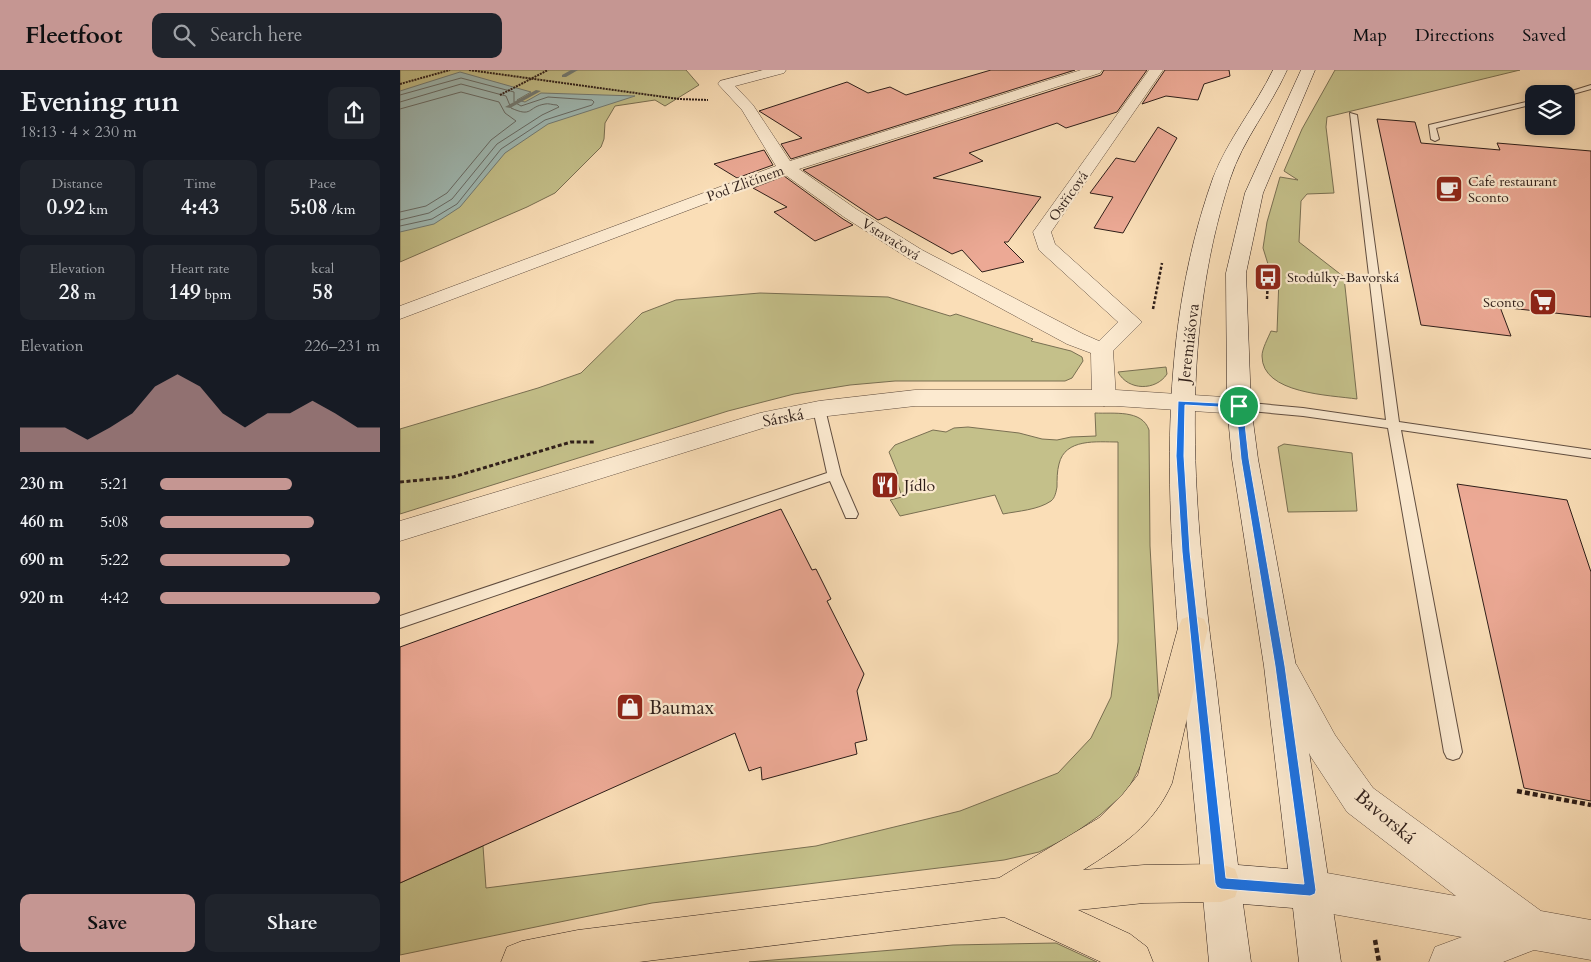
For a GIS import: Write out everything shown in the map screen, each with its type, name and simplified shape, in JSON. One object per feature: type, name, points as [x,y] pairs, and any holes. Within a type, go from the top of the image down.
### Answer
[{"type":"highway","points":[[1005,897],[1112,831],[1136,807],[1154,783],[1193,628]]},
{"type":"highway","points":[[522,962],[578,950],[628,943],[1005,897],[1144,884],[1221,883]]},
{"type":"highway","points":[[1005,897],[1116,948],[1132,962]]},
{"type":"street","name":"Vstavačová","points":[[779,70],[725,84],[748,108],[786,168],[850,214],[915,254],[1074,339],[1102,350]]},
{"type":"street","name":"Pod Zličínem","points":[[400,313],[786,168],[1095,70]]},
{"type":"street","name":"Ostřicová","points":[[1102,350],[1131,322],[1046,246],[1042,232],[1156,70]]},
{"type":"street","name":"Jeremiášova","points":[[1230,962],[1193,628],[1182,505],[1181,403],[1184,354],[1198,262],[1215,198],[1245,127],[1280,70]]},
{"type":"street","points":[[1308,70],[1254,193],[1236,273],[1239,406],[1245,459],[1280,666],[1320,962]]},
{"type":"street","points":[[1102,350],[1104,398]]},
{"type":"street","name":"Sárská","points":[[400,531],[760,421],[819,409],[915,398],[1104,398],[1239,406]]},
{"type":"street","name":"Bavorská","points":[[1280,666],[1323,746],[1360,800],[1533,930]]},
{"type":"street","name":"Bavorská","points":[[1221,883],[1310,890],[1591,940]]},
{"type":"street","points":[[1450,962],[1533,930]]},
{"type":"lane","points":[[1575,91],[1591,87]]},
{"type":"lane","points":[[1436,139],[1432,127],[1525,104]]},
{"type":"lane","points":[[1353,115],[1393,426],[1453,752]]},
{"type":"lane","points":[[1239,406],[1302,412],[1591,454]]},
{"type":"lane","points":[[819,409],[834,475],[851,514]]},
{"type":"lane","points":[[400,622],[834,475]]},
{"type":"path","points":[[400,84],[450,70]]},
{"type":"path","points":[[469,70],[679,99],[742,101]]},
{"type":"path","points":[[500,95],[548,70]]},
{"type":"path","points":[[1152,313],[1162,263]]},
{"type":"path","points":[[400,482],[453,477],[571,442],[600,442]]},
{"type":"path","points":[[1517,791],[1591,805]]},
{"type":"path","points":[[1375,940],[1379,962]]},
{"type":"shaded area","points":[[400,70],[686,70],[699,85],[665,106],[655,100],[615,106],[605,123],[604,139],[601,147],[555,193],[400,262]]},
{"type":"shaded area","points":[[1335,70],[1520,70],[1327,117],[1326,127],[1334,193],[1307,194],[1301,201],[1299,242],[1344,277],[1357,399],[1315,394],[1285,385],[1273,378],[1265,369],[1262,356],[1271,331],[1277,332],[1279,278],[1272,277],[1263,248],[1267,222],[1280,177],[1298,180],[1284,171],[1302,129]]},
{"type":"shaded area","points":[[760,293],[888,297],[950,316],[956,314],[1033,339],[1031,341],[1071,351],[1082,357],[1083,361],[1072,378],[1065,381],[895,381],[850,385],[794,394],[728,411],[400,514],[400,429],[538,388],[581,373],[642,313],[676,300]]},
{"type":"shaded area","points":[[1166,367],[1167,374],[1162,380],[1149,386],[1128,383],[1118,372]]},
{"type":"shaded area","points":[[1095,413],[1118,413],[1134,416],[1145,423],[1149,430],[1150,546],[1159,708],[1147,754],[1127,791],[1100,815],[1069,837],[1039,852],[1004,860],[652,903],[400,955],[400,883],[483,846],[486,888],[816,846],[960,811],[1058,773],[1091,738],[1111,697],[1118,642],[1118,442],[1083,443],[1068,450],[1062,456],[1059,464],[1057,487],[1052,500],[1034,508],[1003,514],[995,495],[900,516],[890,500],[902,497],[895,475],[898,474],[889,452],[895,445],[933,430],[946,432],[954,428],[968,427],[1057,440],[1071,437],[1096,436]]},
{"type":"shaded area","points":[[1284,444],[1352,453],[1357,511],[1288,512],[1278,447]]},
{"type":"shaded area","points":[[1056,943],[1097,962],[749,962],[953,945]]},
{"type":"water","points":[[460,72],[531,92],[517,100],[525,102],[541,93],[635,96],[548,124],[505,153],[460,207],[434,224],[400,232],[400,91]]},
{"type":"building","points":[[991,70],[1075,70],[791,159],[781,144],[802,138],[759,111],[847,82],[868,93],[890,87],[906,95]]},
{"type":"building","points":[[1104,70],[1147,70],[1117,112],[1066,128],[1057,123],[969,153],[983,161],[933,178],[1041,197],[1008,242],[1004,242],[1024,262],[982,272],[962,250],[952,254],[886,217],[878,220],[803,170],[1101,75]]},
{"type":"building","points":[[1165,70],[1229,70],[1230,76],[1204,84],[1198,100],[1166,96],[1142,104]]},
{"type":"building","points":[[1377,119],[1415,122],[1421,143],[1500,150],[1497,143],[1591,151],[1591,317],[1500,307],[1511,336],[1421,325]]},
{"type":"building","points":[[1158,127],[1177,138],[1123,233],[1094,228],[1113,197],[1090,193],[1116,158],[1135,162]]},
{"type":"building","points":[[764,150],[773,165],[737,178],[714,164]]},
{"type":"building","points":[[784,176],[853,225],[815,241],[774,212],[787,207],[753,188]]},
{"type":"building","points":[[1457,484],[1567,500],[1591,572],[1591,801],[1524,788]]},
{"type":"building","name":"Baumax","points":[[781,509],[812,570],[816,569],[831,599],[827,601],[864,674],[857,691],[867,740],[855,743],[857,754],[762,780],[761,767],[749,771],[735,733],[400,883],[400,647]]},
{"type":"waterway","points":[[564,76],[575,70]]},
{"type":"waterway","points":[[508,107],[538,91]]},
{"type":"place","name":"Cafe restaurant Sconto","points":[[1449,189]]},
{"type":"place","name":"Stodůlky-Bavorská","points":[[1268,277]]},
{"type":"place","name":"Sconto","points":[[1543,302]]},
{"type":"place","name":"Jídlo","points":[[885,485]]},
{"type":"place","name":"Baumax","points":[[630,707]]},
{"type":"route","points":[[1181,403],[1239,406],[1245,459],[1280,666],[1310,890],[1221,883],[1193,628],[1182,505],[1180,456],[1181,403]]}]
